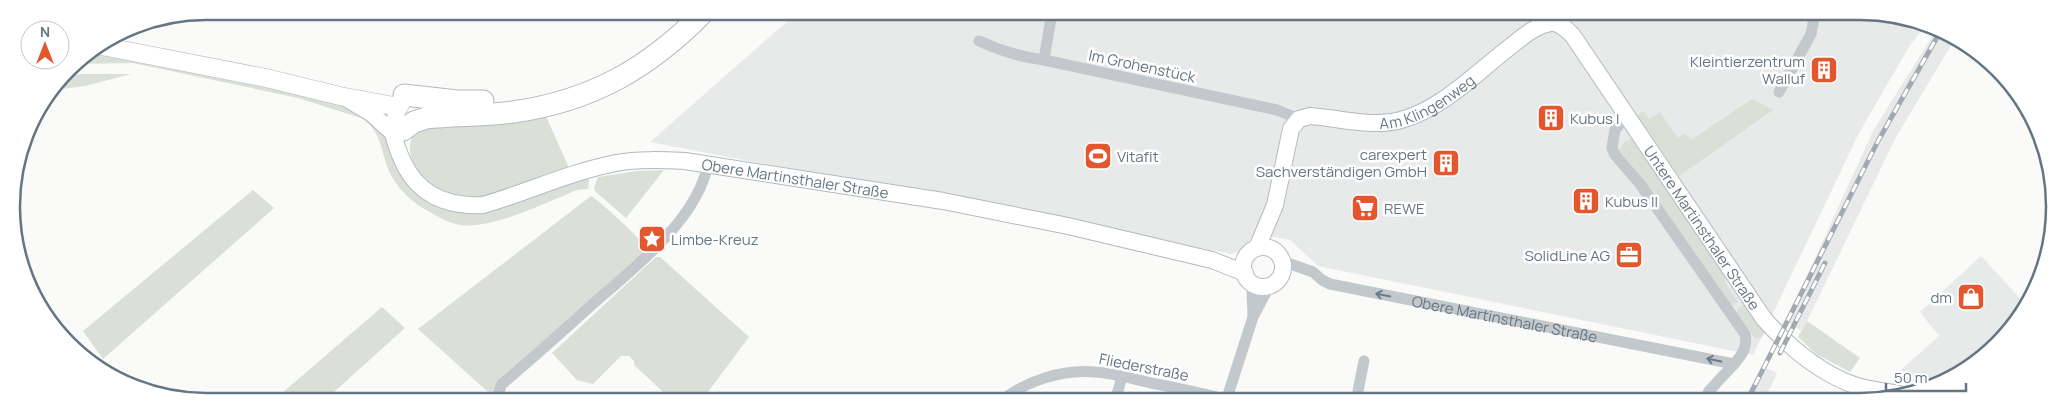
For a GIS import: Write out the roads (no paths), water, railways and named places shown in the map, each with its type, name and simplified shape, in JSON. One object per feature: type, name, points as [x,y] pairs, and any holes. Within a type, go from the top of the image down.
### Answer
[{"type":"highway","points":[[403,104],[510,99],[563,89],[590,79],[638,52],[676,20]]},
{"type":"highway","points":[[398,131],[424,119],[540,107],[590,93],[652,59],[695,20]]},
{"type":"highway","points":[[403,104],[486,114]]},
{"type":"main road","points":[[109,47],[266,78],[340,96],[403,104]]},
{"type":"main road","points":[[266,78],[301,80],[403,104]]},
{"type":"street","points":[[1044,60],[1051,20]]},
{"type":"street","points":[[1779,92],[1811,34],[1814,20]]},
{"type":"street","name":"Untere Martinsthaler Straße","points":[[1549,21],[1565,28],[1573,36],[1764,319],[1776,332],[1815,365],[1856,386],[1883,391]]},
{"type":"street","name":"Am Klingenweg","points":[[1299,118],[1310,116],[1388,123],[1411,117],[1424,111],[1452,92],[1521,38],[1549,21]]},
{"type":"street","name":"Im Grohenstück","points":[[979,41],[1002,52],[1277,110],[1299,118]]},
{"type":"street","points":[[340,96],[398,131]]},
{"type":"street","name":"Obere Martinsthaler Straße","points":[[403,104],[395,118],[400,154],[409,172],[423,189],[452,204],[466,206],[484,205],[595,168],[617,163],[659,159],[708,164],[943,201],[1068,226],[1212,260],[1247,277]]},
{"type":"street","points":[[1627,115],[1615,130],[1612,148],[1615,155],[1640,184],[1745,334],[1746,340],[1743,354],[1708,393]]},
{"type":"street","points":[[1253,317],[1252,291],[1244,264],[1252,252],[1275,205],[1292,129],[1299,118]]},
{"type":"street","points":[[499,393],[502,384],[655,249],[695,199],[702,187],[708,164]]},
{"type":"street","points":[[1229,393],[1253,317],[1270,285],[1280,278],[1283,267],[1279,256],[1275,205]]},
{"type":"street","points":[[1252,252],[1267,247],[1279,256]]},
{"type":"street","name":"Obere Martinsthaler Straße","points":[[1212,260],[1252,252]]},
{"type":"street","name":"Obere Martinsthaler Straße","points":[[1279,256],[1313,272],[1330,284],[1734,364]]},
{"type":"street","points":[[1247,277],[1259,286],[1270,285]]},
{"type":"street","points":[[1358,393],[1364,361]]},
{"type":"street","name":"Fliederstraße","points":[[1013,393],[1022,387],[1057,374],[1094,372],[1201,393]]},
{"type":"street","points":[[1117,393],[1122,377]]},
{"type":"railway","points":[[1751,393],[1878,141],[1937,37]]},
{"type":"railway","points":[[1780,353],[1825,263]]},
{"type":"place","name":"Kleintierzentrum Walluf","points":[[1824,70]]},
{"type":"place","name":"Kubus I","points":[[1551,118]]},
{"type":"place","name":"Vitafit","points":[[1098,156]]},
{"type":"place","name":"carexpert Sachverständigen GmbH","points":[[1446,163]]},
{"type":"place","name":"Kubus II","points":[[1586,201]]},
{"type":"place","name":"REWE","points":[[1365,208]]},
{"type":"place","name":"Limbe-Kreuz","points":[[652,239]]},
{"type":"place","name":"SolidLine AG","points":[[1629,255]]},
{"type":"place","name":"dm","points":[[1971,297]]}]
